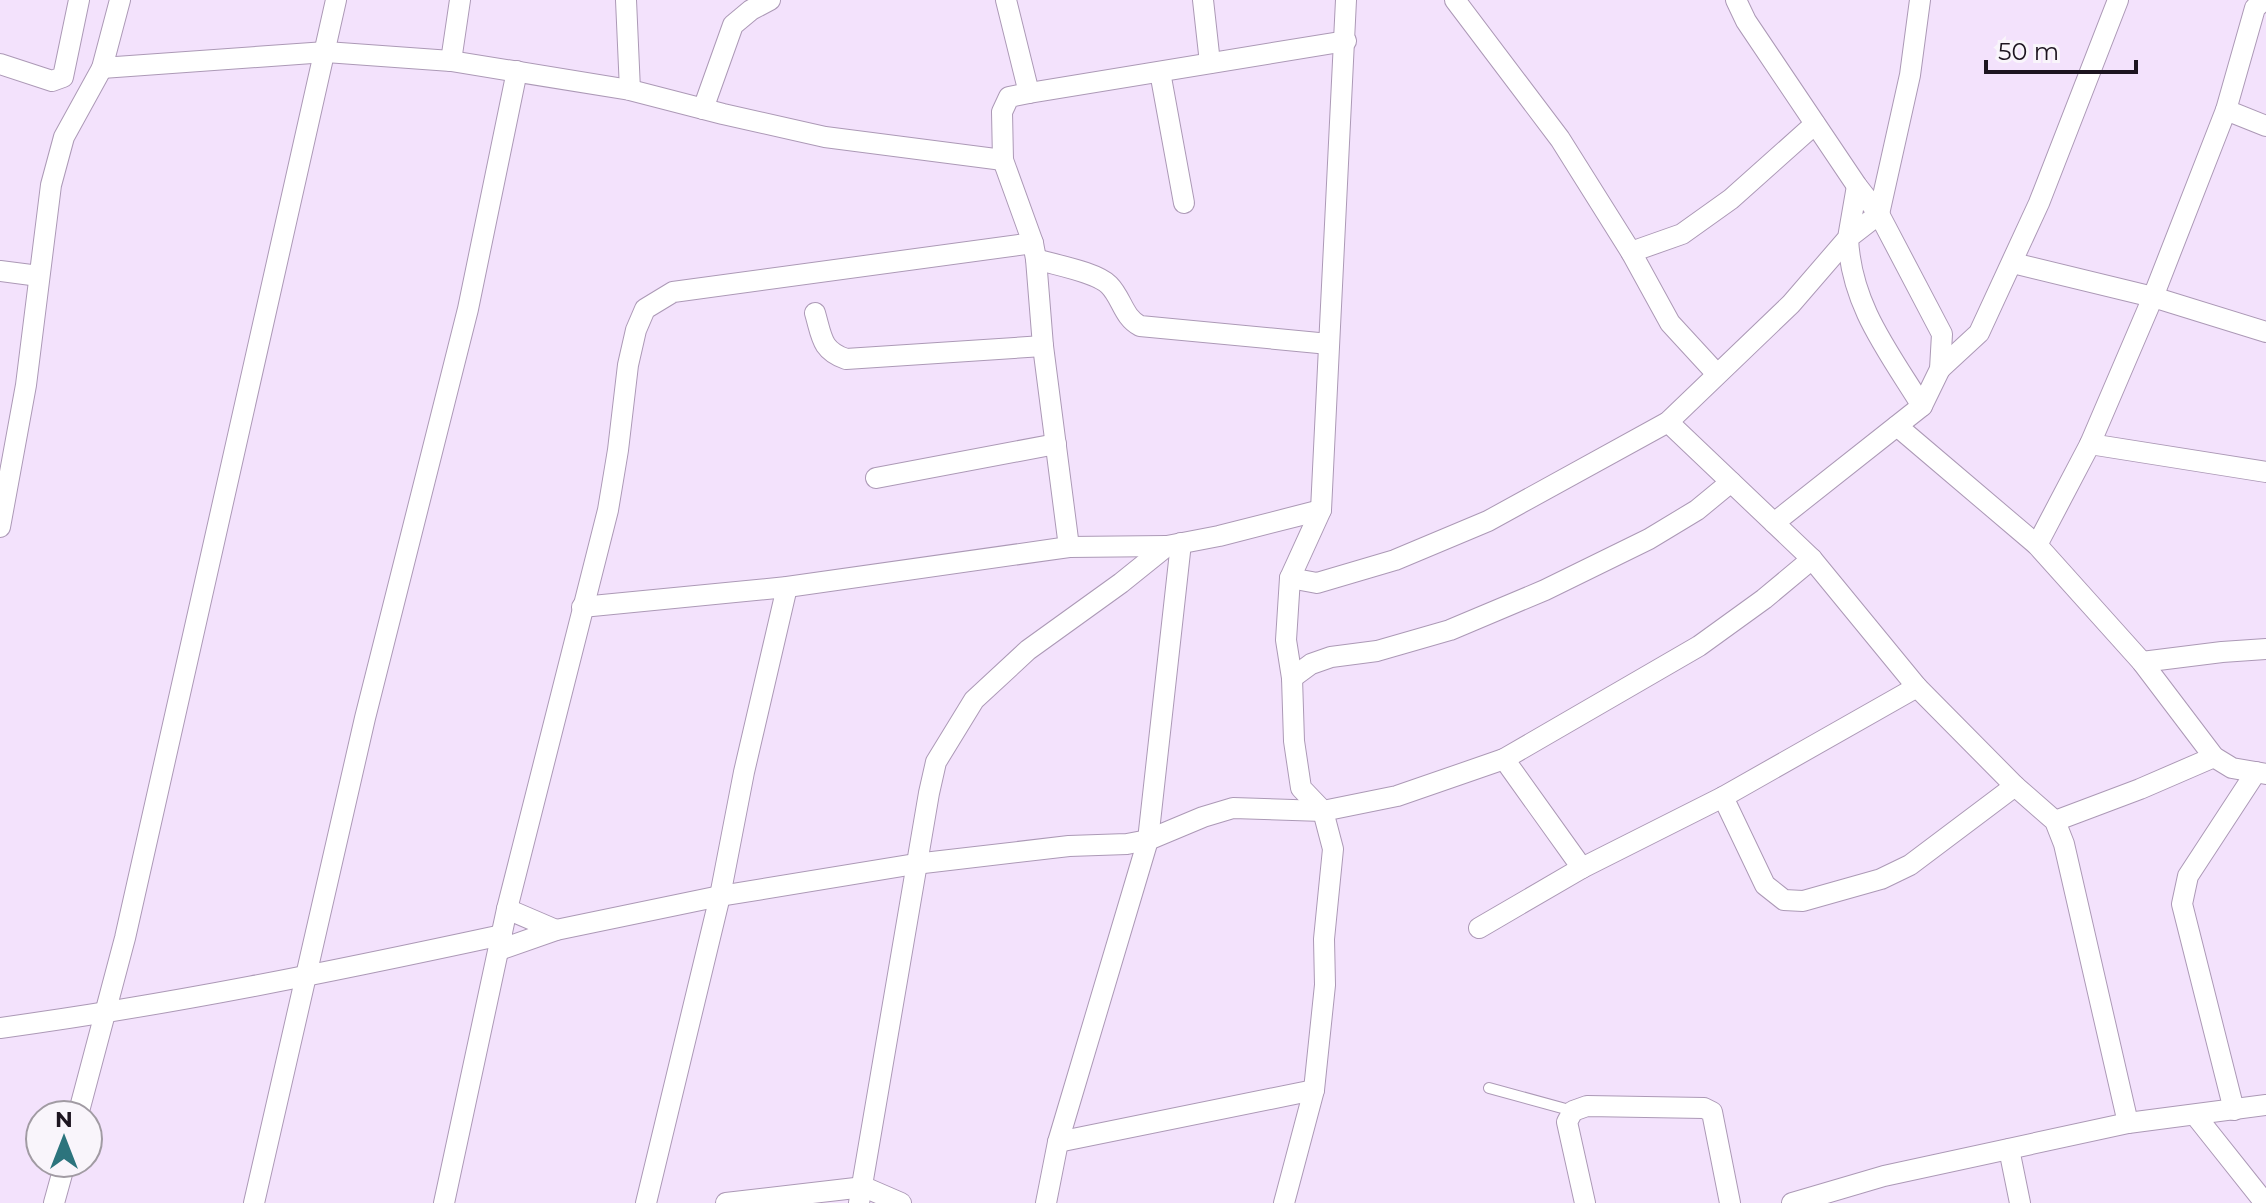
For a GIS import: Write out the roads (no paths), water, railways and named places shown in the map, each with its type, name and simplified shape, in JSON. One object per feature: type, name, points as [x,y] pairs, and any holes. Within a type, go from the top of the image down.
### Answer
[{"type":"street","points":[[0,64],[52,81],[63,77],[79,0]]},
{"type":"street","points":[[0,527],[10,418],[39,276],[57,157],[64,137],[102,68],[120,0]]},
{"type":"street","points":[[82,1099],[129,923],[336,0]]},
{"type":"street","points":[[451,61],[460,0]]},
{"type":"street","points":[[626,0],[630,90]]},
{"type":"street","points":[[703,109],[733,25],[770,0]]},
{"type":"street","points":[[1006,0],[1029,93]]},
{"type":"street","points":[[1203,0],[1210,63]]},
{"type":"street","points":[[1284,1203],[1314,1090],[1325,985],[1324,939],[1333,849],[1323,811],[1301,788],[1286,640],[1290,578],[1321,510],[1346,0]]},
{"type":"street","points":[[1455,0],[1560,139],[1631,252],[1670,323],[1716,373]]},
{"type":"street","points":[[1736,0],[1746,21],[1879,214],[1942,334],[1940,369]]},
{"type":"street","points":[[1290,578],[1317,583],[1395,560],[1488,521],[1668,422],[1791,304],[1848,238],[1879,214],[1910,75],[1920,0]]},
{"type":"street","points":[[1774,523],[1922,406],[1940,369],[1979,333],[2013,263],[2072,124],[2118,0]]},
{"type":"street","points":[[2037,545],[2090,444],[2153,297],[2226,110],[2255,8],[2264,0]]},
{"type":"street","points":[[1069,547],[1034,251],[1003,160],[1003,105],[1009,97],[1029,93],[1346,41]]},
{"type":"street","points":[[102,68],[326,52],[451,61],[630,90],[825,137],[1003,160]]},
{"type":"street","points":[[254,1203],[365,718],[468,309],[517,71]]},
{"type":"street","points":[[1160,72],[1184,203]]},
{"type":"street","points":[[2226,110],[2266,126]]},
{"type":"street","points":[[1631,252],[1682,234],[1731,199],[1815,124]]},
{"type":"street","points":[[1857,186],[1848,238],[1853,283],[1874,329],[1922,406]]},
{"type":"street","points":[[444,1203],[507,909],[608,510],[628,365],[636,330],[645,309],[673,292],[1034,251],[1109,285],[1132,322],[1140,326],[1329,344]]},
{"type":"street","points":[[2013,263],[2153,297],[2266,332]]},
{"type":"street","points":[[0,271],[39,276]]},
{"type":"street","points":[[815,313],[825,347],[834,355],[846,359],[1043,346]]},
{"type":"street","points":[[1668,422],[1812,559],[1917,687],[2015,786],[2055,821],[2064,844],[2128,1123]]},
{"type":"street","points":[[1897,426],[2037,545],[2142,662],[2214,757],[2232,768],[2261,773],[2188,876],[2182,904],[2234,1110]]},
{"type":"street","points":[[876,478],[1056,444]]},
{"type":"street","points":[[2090,444],[2266,472]]},
{"type":"street","points":[[1292,678],[1311,664],[1331,657],[1377,651],[1450,630],[1545,590],[1649,539],[1697,510],[1731,482]]},
{"type":"street","points":[[582,607],[787,587],[1069,547],[1174,544],[1321,510]]},
{"type":"street","points":[[1046,1203],[1058,1142],[1148,840],[1174,544]]},
{"type":"street","points":[[861,1195],[915,864],[936,762],[974,700],[1028,650],[1174,544]]},
{"type":"street","points":[[0,1028],[105,1014],[501,942],[720,896],[915,864],[1069,846],[1127,844],[1148,840],[1233,808],[1323,811],[1397,796],[1504,759],[1699,646],[1764,599],[1812,559]]},
{"type":"street","points":[[646,1203],[720,896],[744,772],[787,587]]},
{"type":"street","points":[[2142,662],[2266,649]]},
{"type":"street","points":[[1479,928],[1582,868],[1723,797],[1917,687]]},
{"type":"street","points":[[2055,821],[2214,757]]},
{"type":"street","points":[[1504,759],[1582,868]]},
{"type":"street","points":[[1723,797],[1765,885],[1784,900],[1803,901],[1881,879],[1910,865],[2015,786]]},
{"type":"street","points":[[507,909],[556,930]]},
{"type":"street","points":[[1058,1142],[1314,1090]]},
{"type":"street","points":[[1804,1201],[1884,1176],[2128,1123],[2266,1105]]},
{"type":"street","points":[[1585,1203],[1567,1122],[1573,1111],[1587,1106],[1704,1108],[1712,1112],[1730,1203]]},
{"type":"street","points":[[2195,1115],[2265,1203]]},
{"type":"street","points":[[2009,1149],[2020,1203]]},
{"type":"street","points":[[54,1203],[61,1179]]},
{"type":"street","points":[[726,1203],[861,1195],[901,1203]]},
{"type":"lane","points":[[1489,1088],[1573,1111]]}]
